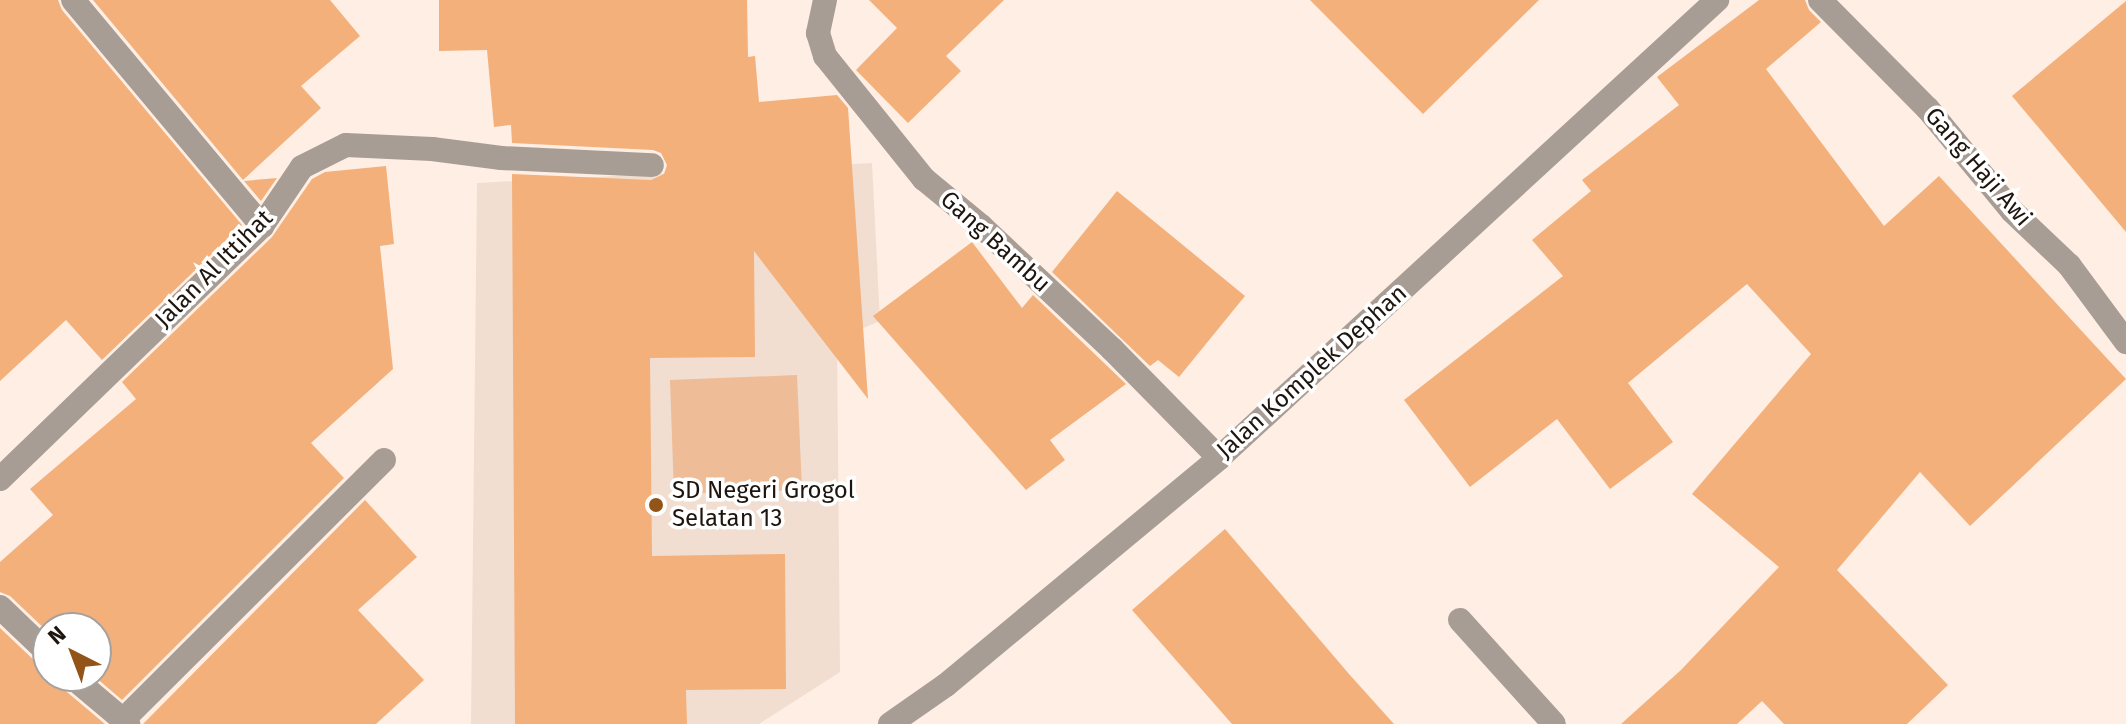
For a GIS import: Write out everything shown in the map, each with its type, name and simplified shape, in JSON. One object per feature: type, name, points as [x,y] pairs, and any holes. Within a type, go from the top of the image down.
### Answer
[{"type":"street","points":[[73,0],[262,226]]},
{"type":"street","name":"Gang Bambu","points":[[825,0],[818,33],[825,56],[924,179],[981,226],[1112,349],[1219,458]]},
{"type":"street","name":"Jalan Komplek Dephan","points":[[890,724],[946,685],[1219,458],[1717,0]]},
{"type":"street","name":"Gang Haji Awi","points":[[1820,0],[1928,109],[2012,211],[2069,265],[2126,342]]},
{"type":"street","name":"Jalan Al Ittihat","points":[[0,479],[262,226],[302,167],[346,145],[432,149],[501,158],[652,165]]},
{"type":"street","points":[[90,692],[126,722],[384,460]]},
{"type":"street","points":[[0,607],[32,638]]},
{"type":"street","points":[[1460,620],[1554,724]]},
{"type":"shaded area","name":"SD Negeri Grogol Selatan 13","points":[[872,163],[880,321],[837,339],[840,672],[759,724],[471,724],[477,183]]},
{"type":"shaded area","points":[[797,375],[802,490],[674,494],[670,380]]},
{"type":"building","points":[[0,0],[58,0],[62,10],[242,225],[102,360],[66,320],[0,381]]},
{"type":"building","points":[[93,0],[330,0],[360,36],[301,86],[321,108],[243,180]]},
{"type":"building","name":"SD Negeri Grogol Selatan 13","points":[[439,0],[747,0],[748,57],[755,56],[759,102],[837,95],[848,108],[868,399],[754,251],[755,357],[650,358],[652,556],[785,554],[786,689],[686,690],[687,724],[515,724],[512,174],[651,180],[664,174],[667,165],[661,153],[653,150],[512,143],[511,125],[494,127],[487,50],[439,51]]},
{"type":"building","points":[[869,0],[1004,0],[946,56],[961,71],[908,123],[856,70],[897,28]]},
{"type":"building","points":[[1310,0],[1539,0],[1423,114]]},
{"type":"building","points":[[1759,0],[1805,0],[1809,10],[1821,22],[1766,69],[1884,226],[1939,176],[2126,379],[1970,526],[1920,472],[1837,570],[1948,685],[1907,724],[1784,724],[1762,701],[1737,724],[1621,724],[1681,670],[1779,567],[1692,494],[1811,354],[1747,284],[1628,383],[1673,442],[1610,489],[1557,419],[1470,487],[1404,400],[1563,276],[1532,240],[1591,191],[1582,180],[1679,105],[1657,77]]},
{"type":"building","points":[[2126,1],[2126,232],[2012,96]]},
{"type":"building","points":[[386,166],[394,244],[380,246],[393,369],[311,443],[344,478],[122,700],[112,691],[112,612],[32,612],[32,617],[10,596],[0,592],[0,562],[53,515],[30,489],[136,399],[122,382],[272,237],[312,179],[325,172]]},
{"type":"building","points":[[277,178],[261,201],[244,181]]},
{"type":"building","points":[[1117,191],[1245,296],[1179,377],[1158,360],[1150,366],[1052,272]]},
{"type":"building","points":[[972,242],[1022,308],[1033,295],[1126,384],[1050,440],[1065,460],[1026,490],[873,316]]},
{"type":"building","points":[[365,500],[417,557],[358,610],[424,680],[376,724],[143,724]]},
{"type":"building","points":[[1225,529],[1394,724],[1232,724],[1132,610]]},
{"type":"building","points":[[0,628],[32,658],[32,692],[67,692],[105,724],[0,724]]},
{"type":"place","name":"SD Negeri Grogol Selatan 13","points":[[656,505]]}]
